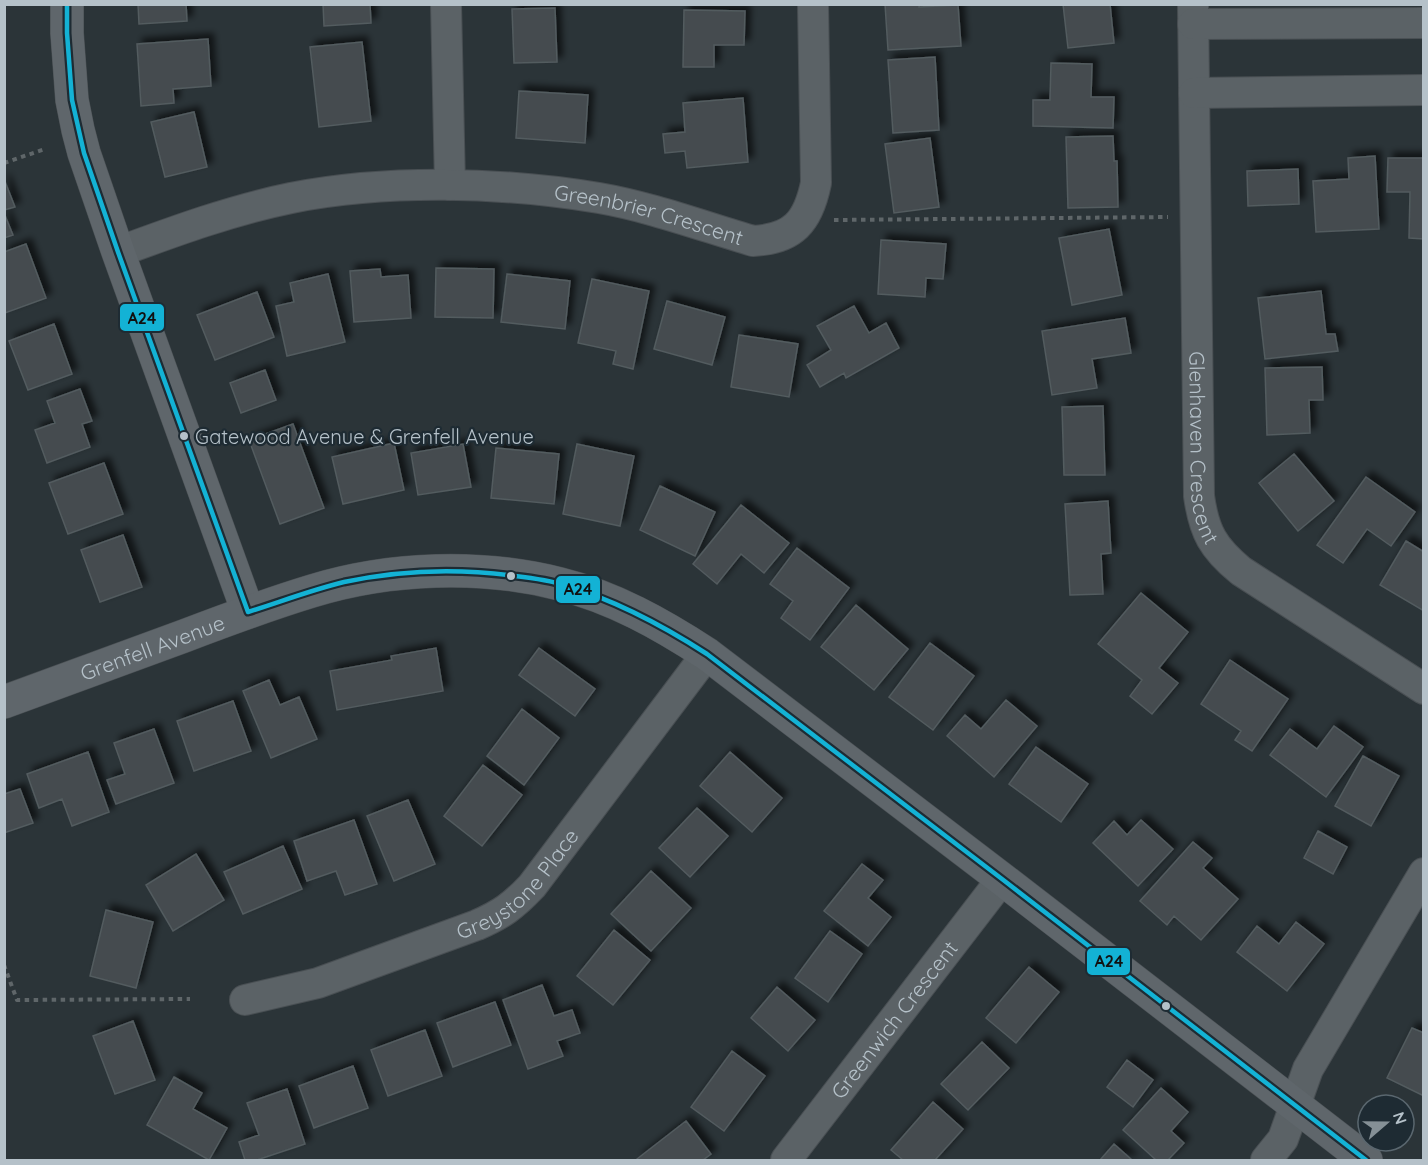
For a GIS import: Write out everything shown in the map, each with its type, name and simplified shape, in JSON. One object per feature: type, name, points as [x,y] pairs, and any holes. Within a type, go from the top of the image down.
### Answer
[{"type":"street","points":[[67,4],[72,100],[93,181],[248,612]]},
{"type":"street","points":[[446,4],[450,185]]},
{"type":"street","name":"Greenbrier Crescent","points":[[118,252],[212,218],[290,199],[357,189],[450,185],[502,187],[590,197],[648,209],[753,241],[781,236],[795,228],[804,217],[813,197],[816,183],[813,4]]},
{"type":"street","name":"Glenhaven Crescent","points":[[1424,23],[1193,14],[1201,513],[1217,548],[1241,571],[1424,688]]},
{"type":"street","points":[[1194,93],[1424,90]]},
{"type":"street","name":"Grenfell Avenue","points":[[4,702],[314,590],[382,576],[421,571],[511,574],[560,584],[637,612],[707,654],[1366,1161]]},
{"type":"street","name":"Greystone Place","points":[[244,1000],[318,983],[498,916],[532,886],[707,654]]},
{"type":"street","points":[[1266,1161],[1283,1139],[1308,1069],[1424,873]]},
{"type":"street","name":"Greenwich Crescent","points":[[786,1161],[1002,879]]},
{"type":"path","points":[[4,163],[45,149]]},
{"type":"path","points":[[832,220],[1196,216]]},
{"type":"path","points":[[4,965],[17,999],[190,999]]},
{"type":"building","points":[[138,4],[186,4],[187,21],[139,24]]},
{"type":"building","points":[[323,4],[370,4],[371,23],[324,26]]},
{"type":"building","points":[[885,4],[919,4],[919,7],[958,5],[961,46],[888,50]]},
{"type":"building","points":[[1063,4],[1110,4],[1114,43],[1068,48]]},
{"type":"building","points":[[555,8],[557,62],[514,63],[512,9]]},
{"type":"building","points":[[684,10],[745,11],[744,45],[714,45],[714,67],[683,67]]},
{"type":"building","points":[[208,39],[211,86],[173,89],[174,103],[141,106],[137,44]]},
{"type":"building","points":[[362,42],[371,121],[319,127],[310,47]]},
{"type":"building","points":[[935,57],[939,130],[893,133],[888,60]]},
{"type":"building","points":[[1051,63],[1092,64],[1091,97],[1114,97],[1113,128],[1033,126],[1033,100],[1050,100]]},
{"type":"building","points":[[519,91],[588,95],[585,143],[516,138]]},
{"type":"building","points":[[743,98],[748,162],[687,168],[685,151],[665,153],[663,134],[685,132],[683,103]]},
{"type":"building","points":[[194,112],[207,167],[165,177],[151,122]]},
{"type":"building","points":[[1113,136],[1114,161],[1117,161],[1118,207],[1068,208],[1066,137]]},
{"type":"building","points":[[930,138],[939,207],[894,213],[885,144]]},
{"type":"building","points":[[1375,156],[1379,229],[1316,232],[1313,181],[1349,179],[1348,158]]},
{"type":"building","points":[[1388,158],[1424,158],[1424,239],[1409,238],[1410,192],[1387,192]]},
{"type":"building","points":[[1298,169],[1299,204],[1248,206],[1247,171]]},
{"type":"building","points":[[4,179],[15,207],[4,210]]},
{"type":"building","points":[[4,213],[13,235],[4,238]]},
{"type":"building","points":[[1109,229],[1122,295],[1072,305],[1059,238]]},
{"type":"building","points":[[881,240],[946,244],[943,279],[926,278],[925,297],[878,294]]},
{"type":"building","points":[[26,244],[46,298],[5,313],[4,252]]},
{"type":"building","points":[[436,268],[494,269],[493,318],[435,317]]},
{"type":"building","points":[[380,269],[381,277],[408,275],[411,318],[354,322],[350,271]]},
{"type":"building","points":[[328,274],[345,342],[287,356],[276,306],[294,302],[290,283]]},
{"type":"building","points":[[507,274],[570,281],[565,329],[501,322]]},
{"type":"building","points":[[592,279],[649,291],[633,369],[613,364],[616,351],[578,343]]},
{"type":"building","points":[[1321,291],[1326,334],[1335,334],[1338,351],[1265,359],[1258,298]]},
{"type":"building","points":[[257,292],[274,337],[215,360],[197,315]]},
{"type":"building","points":[[667,301],[725,317],[712,365],[654,349]]},
{"type":"building","points":[[854,306],[869,333],[886,323],[899,348],[846,378],[844,373],[820,387],[807,365],[831,350],[817,326]]},
{"type":"building","points":[[1125,318],[1131,353],[1092,359],[1097,388],[1052,395],[1042,331]]},
{"type":"building","points":[[54,324],[72,374],[28,390],[9,341]]},
{"type":"building","points":[[739,335],[798,344],[789,397],[731,387]]},
{"type":"building","points":[[1322,367],[1323,400],[1309,400],[1310,433],[1267,435],[1265,368]]},
{"type":"building","points":[[265,370],[276,400],[241,413],[230,383]]},
{"type":"building","points":[[80,389],[92,421],[82,424],[90,447],[47,463],[35,430],[55,423],[47,401]]},
{"type":"building","points":[[1103,406],[1105,475],[1064,475],[1062,407]]},
{"type":"building","points":[[293,424],[324,508],[280,524],[249,440]]},
{"type":"building","points":[[394,443],[404,490],[343,504],[332,457]]},
{"type":"building","points":[[463,444],[471,487],[418,495],[411,453]]},
{"type":"building","points":[[577,444],[634,456],[620,526],[563,514]]},
{"type":"building","points":[[496,448],[559,454],[554,504],[491,498]]},
{"type":"building","points":[[1294,454],[1334,501],[1298,531],[1259,483]]},
{"type":"building","points":[[104,463],[123,514],[68,534],[49,483]]},
{"type":"building","points":[[1366,477],[1415,512],[1391,546],[1367,529],[1343,563],[1317,545]]},
{"type":"building","points":[[660,486],[715,512],[695,556],[640,530]]},
{"type":"building","points":[[1108,501],[1111,553],[1101,554],[1103,594],[1070,595],[1065,504]]},
{"type":"building","points":[[741,505],[789,543],[764,573],[741,554],[717,584],[693,564]]},
{"type":"building","points":[[123,535],[142,587],[100,602],[81,550]]},
{"type":"building","points":[[1406,541],[1424,552],[1424,611],[1380,585]]},
{"type":"building","points":[[797,548],[849,588],[810,640],[781,618],[793,601],[770,584]]},
{"type":"building","points":[[1141,593],[1188,632],[1159,668],[1178,683],[1152,714],[1130,696],[1142,680],[1098,644]]},
{"type":"building","points":[[856,605],[908,649],[874,690],[821,647]]},
{"type":"building","points":[[930,643],[974,676],[933,730],[889,697]]},
{"type":"building","points":[[436,648],[443,691],[337,710],[330,671],[392,660],[391,656]]},
{"type":"building","points":[[539,648],[595,689],[575,716],[519,675]]},
{"type":"building","points":[[1230,660],[1288,699],[1252,751],[1235,740],[1241,731],[1201,704]]},
{"type":"building","points":[[269,680],[280,705],[299,697],[317,739],[271,758],[243,691]]},
{"type":"building","points":[[1006,700],[1037,726],[994,777],[947,736],[965,715],[981,729]]},
{"type":"building","points":[[233,701],[251,751],[194,771],[177,721]]},
{"type":"building","points":[[522,709],[559,738],[524,785],[487,756]]},
{"type":"building","points":[[1334,726],[1363,747],[1326,797],[1270,755],[1290,729],[1317,749]]},
{"type":"building","points":[[154,729],[174,783],[116,804],[107,780],[125,774],[114,743]]},
{"type":"building","points":[[1036,747],[1088,784],[1061,822],[1009,784]]},
{"type":"building","points":[[88,752],[109,812],[72,826],[62,799],[39,808],[27,774]]},
{"type":"building","points":[[730,752],[782,798],[752,832],[700,786]]},
{"type":"building","points":[[1363,756],[1399,776],[1371,826],[1335,806]]},
{"type":"building","points":[[483,765],[522,795],[482,846],[444,816]]},
{"type":"building","points":[[20,789],[33,823],[4,833],[4,794]]},
{"type":"building","points":[[408,800],[435,864],[394,881],[367,816]]},
{"type":"building","points":[[697,808],[728,836],[690,877],[659,848]]},
{"type":"building","points":[[354,820],[377,884],[345,895],[336,871],[307,881],[294,841]]},
{"type":"building","points":[[1141,820],[1173,849],[1138,886],[1093,843],[1114,821],[1127,835]]},
{"type":"building","points":[[1318,831],[1347,847],[1333,874],[1304,858]]},
{"type":"building","points":[[1193,842],[1212,858],[1203,868],[1238,899],[1201,940],[1174,916],[1167,925],[1140,901]]},
{"type":"building","points":[[283,846],[302,889],[243,914],[224,872]]},
{"type":"building","points":[[196,854],[224,900],[173,931],[146,885]]},
{"type":"building","points":[[862,864],[883,880],[868,898],[891,917],[868,946],[824,911]]},
{"type":"building","points":[[651,871],[691,908],[651,951],[611,914]]},
{"type":"building","points":[[106,910],[153,922],[136,988],[90,976]]},
{"type":"building","points":[[1296,922],[1324,944],[1287,991],[1237,952],[1257,926],[1279,944]]},
{"type":"building","points":[[614,930],[650,960],[613,1005],[577,976]]},
{"type":"building","points":[[830,931],[862,954],[828,1002],[795,978]]},
{"type":"building","points":[[1029,967],[1059,992],[1016,1043],[986,1018]]},
{"type":"building","points":[[542,985],[554,1016],[572,1010],[580,1033],[557,1041],[563,1056],[528,1069],[503,1000]]},
{"type":"building","points":[[777,987],[815,1020],[788,1051],[751,1018]]},
{"type":"building","points":[[495,1002],[511,1045],[453,1067],[437,1023]]},
{"type":"building","points":[[133,1021],[155,1080],[115,1094],[93,1036]]},
{"type":"building","points":[[1412,1028],[1424,1033],[1424,1096],[1387,1078]]},
{"type":"building","points":[[425,1030],[442,1076],[388,1096],[371,1050]]},
{"type":"building","points":[[982,1042],[1009,1068],[968,1110],[941,1084]]},
{"type":"building","points":[[732,1051],[765,1076],[724,1131],[691,1107]]},
{"type":"building","points":[[1127,1060],[1153,1080],[1133,1107],[1107,1087]]},
{"type":"building","points":[[353,1066],[368,1108],[314,1128],[299,1086]]},
{"type":"building","points":[[174,1077],[202,1093],[193,1109],[227,1128],[209,1160],[147,1125]]},
{"type":"building","points":[[1161,1088],[1188,1112],[1171,1131],[1184,1143],[1168,1160],[1156,1160],[1123,1130]]},
{"type":"building","points":[[287,1089],[305,1144],[257,1160],[245,1160],[239,1142],[259,1135],[247,1103]]},
{"type":"building","points":[[933,1102],[963,1129],[935,1160],[903,1160],[891,1150]]},
{"type":"building","points":[[686,1121],[711,1154],[703,1160],[637,1159]]},
{"type":"building","points":[[1114,1144],[1132,1160],[1100,1160]]},
{"type":"transit line","name":"A24","points":[[67,4],[72,100],[84,153],[248,612],[344,582],[386,575],[451,571],[494,573],[552,582],[602,598],[638,614],[707,654],[1366,1160]]},
{"type":"place","name":"Gatewood Avenue & Grenfell Avenue","points":[[184,436]]}]
